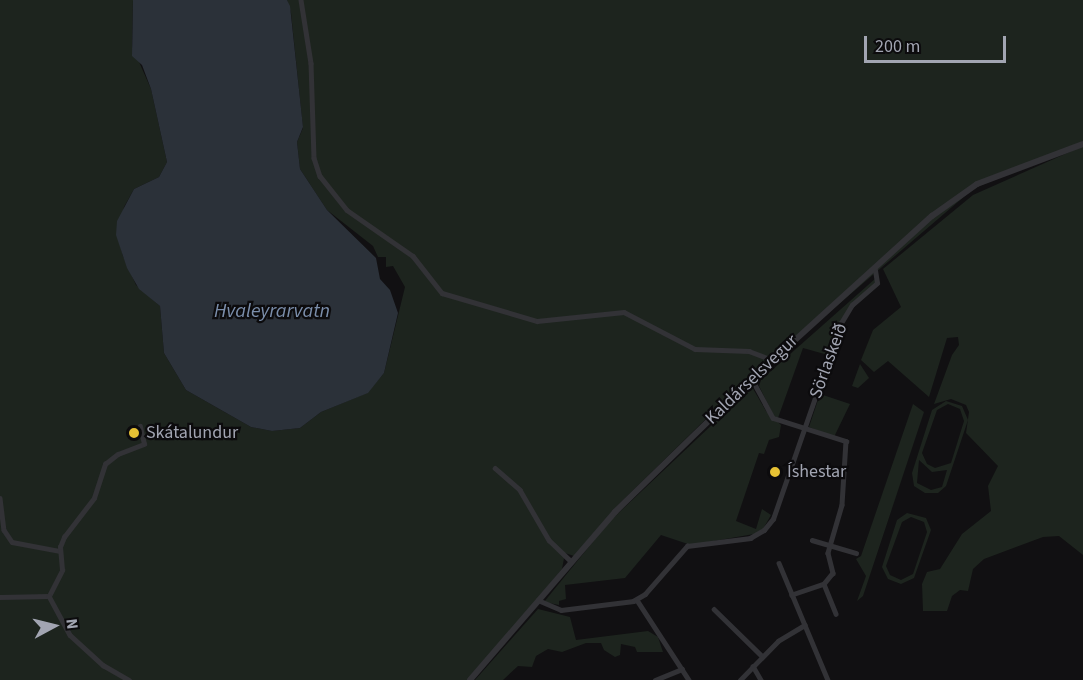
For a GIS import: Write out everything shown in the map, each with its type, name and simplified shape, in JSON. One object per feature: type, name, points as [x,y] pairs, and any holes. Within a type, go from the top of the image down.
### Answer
[{"type":"street","points":[[301,0],[311,69],[314,152],[320,176],[347,210],[413,256],[442,293],[537,321],[624,312],[695,349],[749,351],[773,360]]},
{"type":"street","name":"Kaldárselsvegur","points":[[470,680],[570,560],[752,379],[963,191],[1083,144]]},
{"type":"street","name":"Sörlaskeið","points":[[637,600],[687,546],[750,538],[765,530],[773,519],[841,323],[852,305],[877,283],[875,270]]},
{"type":"street","points":[[752,379],[773,418],[846,441],[842,505],[828,553],[833,570],[824,584],[792,595]]},
{"type":"street","points":[[49,596],[62,570],[60,551],[66,535],[94,498],[105,464],[118,454],[144,444],[140,426]]},
{"type":"street","points":[[495,468],[520,490],[549,540],[570,560]]},
{"type":"street","points":[[0,498],[4,530],[12,542],[60,551]]},
{"type":"street","points":[[812,540],[856,553]]},
{"type":"street","points":[[779,563],[828,680]]},
{"type":"street","points":[[824,584],[836,614]]},
{"type":"street","points":[[0,597],[49,596]]},
{"type":"street","points":[[49,596],[70,635],[103,665],[129,680]]},
{"type":"street","points":[[538,600],[561,610],[637,600],[689,680]]},
{"type":"street","points":[[714,609],[762,656]]},
{"type":"street","points":[[740,680],[762,656],[805,625]]},
{"type":"street","points":[[753,666],[761,680]]},
{"type":"street","points":[[655,680],[682,669]]},
{"type":"shaded area","points":[[0,0],[133,0],[132,46],[151,89],[167,162],[159,177],[134,189],[124,207],[118,237],[123,256],[136,285],[160,306],[164,353],[186,390],[251,427],[272,431],[300,428],[321,412],[367,393],[384,373],[405,287],[393,266],[386,267],[386,257],[378,257],[373,246],[327,210],[300,169],[297,142],[303,128],[291,13],[287,0],[1083,0],[1083,141],[973,189],[776,358],[766,360],[618,505],[574,556],[565,553],[562,569],[470,680],[0,680]]},
{"type":"shaded area","points":[[1083,146],[1083,555],[1059,536],[1043,537],[984,559],[973,569],[968,591],[960,590],[952,596],[947,611],[923,611],[922,584],[927,572],[940,569],[962,534],[991,511],[988,486],[998,466],[966,433],[969,412],[966,405],[951,399],[934,404],[952,355],[959,345],[958,337],[947,338],[929,397],[888,361],[874,372],[861,360],[873,330],[901,307],[883,269],[973,195]]},
{"type":"shaded area","points":[[876,278],[876,283],[851,308],[828,355],[803,348],[778,418],[774,416],[759,386],[761,380]]},
{"type":"shaded area","points":[[860,364],[869,378],[858,388],[852,386]]},
{"type":"shaded area","points":[[752,387],[766,411],[781,425],[779,437],[769,440],[764,454],[759,453],[736,521],[756,529],[762,509],[771,515],[763,529],[754,534],[691,545],[661,535],[625,578],[565,585],[566,599],[559,601],[559,605],[544,602],[609,522]]},
{"type":"shaded area","points":[[820,394],[850,404],[834,437],[809,427]]},
{"type":"shaded area","points":[[946,401],[962,406],[968,420],[946,486],[938,493],[925,493],[914,486],[912,473],[932,410]],"holes":[[[948,404],[960,409],[964,421],[951,463],[935,468],[927,464],[922,453],[937,410]],[[919,460],[932,472],[947,470],[942,487],[931,490],[917,483]]]},
{"type":"shaded area","points":[[913,404],[924,412],[863,596],[857,601],[866,576],[856,559],[861,556]]},
{"type":"shaded area","points":[[907,513],[926,518],[931,530],[914,578],[901,584],[888,579],[882,567],[897,520]],"holes":[[[911,517],[924,522],[927,532],[913,574],[901,580],[890,575],[886,566],[902,522]]]},
{"type":"shaded area","points":[[538,609],[570,617],[576,640],[648,631],[658,637],[663,652],[637,652],[635,647],[621,644],[620,655],[615,657],[604,650],[601,643],[586,643],[562,652],[548,649],[536,656],[532,667],[518,666],[503,680],[475,680]]},
{"type":"water","name":"Hvaleyrarvatn","points":[[133,0],[287,0],[290,6],[303,127],[297,142],[300,169],[327,210],[376,258],[380,279],[390,290],[398,313],[384,373],[368,393],[321,412],[300,428],[272,431],[251,427],[186,390],[164,353],[160,306],[139,289],[127,268],[116,235],[117,221],[134,189],[159,177],[167,162],[151,89],[142,65],[132,56]]},
{"type":"place","name":"Skátalundur","points":[[134,433]]},
{"type":"place","name":"Íshestar","points":[[775,472]]}]
